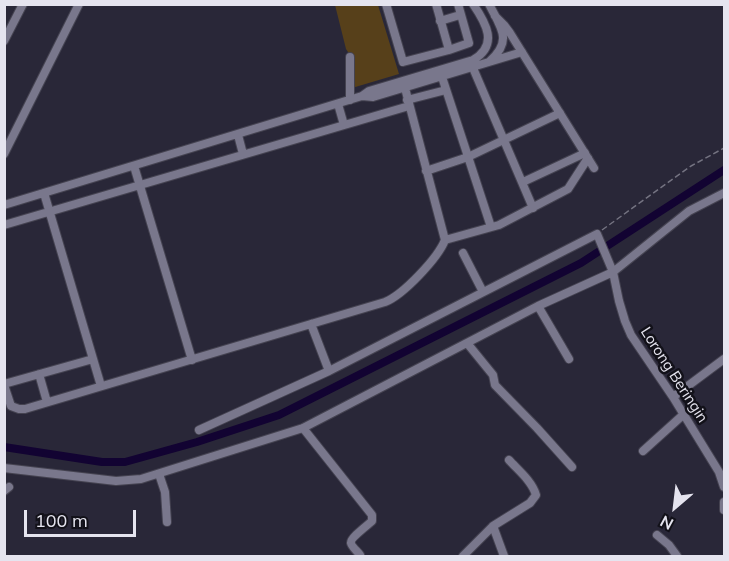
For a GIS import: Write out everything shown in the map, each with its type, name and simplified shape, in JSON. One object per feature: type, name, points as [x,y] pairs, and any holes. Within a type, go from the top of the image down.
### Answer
[{"type":"street","points":[[4,41],[23,4]]},
{"type":"street","points":[[4,154],[79,4]]},
{"type":"street","points":[[386,4],[403,62],[469,43],[458,4]]},
{"type":"street","points":[[436,4],[449,50]]},
{"type":"street","points":[[4,205],[238,135],[362,96],[369,91],[473,60],[480,56],[488,44],[489,37],[473,4]]},
{"type":"street","points":[[488,63],[499,53],[504,40],[489,4]]},
{"type":"street","points":[[440,21],[460,15]]},
{"type":"street","points":[[495,16],[504,25],[522,52],[594,168]]},
{"type":"street","points":[[362,96],[373,97],[522,52]]},
{"type":"street","points":[[350,57],[350,100]]},
{"type":"street","points":[[473,68],[533,208]]},
{"type":"street","points":[[442,77],[491,228]]},
{"type":"street","points":[[93,359],[4,384],[10,402],[15,408],[25,409],[396,297],[435,258],[445,240],[405,88]]},
{"type":"street","points":[[4,225],[344,125],[446,90]]},
{"type":"street","points":[[338,104],[344,125]]},
{"type":"street","points":[[426,171],[468,157],[560,113]]},
{"type":"street","points":[[238,135],[243,154]]},
{"type":"street","points":[[523,183],[586,155]]},
{"type":"street","points":[[445,240],[499,225],[568,189],[586,155]]},
{"type":"street","points":[[134,166],[192,360]]},
{"type":"street","points":[[44,193],[101,386]]},
{"type":"street","points":[[4,468],[116,481],[141,479],[303,428],[538,306],[613,272],[689,211],[724,193]]},
{"type":"street","points":[[199,430],[329,371],[597,236]]},
{"type":"street","name":"Lorong Beringin","points":[[597,236],[613,272],[619,302],[631,335],[684,414],[719,472],[724,487]]},
{"type":"street","points":[[463,253],[483,292]]},
{"type":"street","points":[[538,306],[569,359]]},
{"type":"street","points":[[311,324],[329,371]]},
{"type":"street","points":[[467,343],[493,375],[495,386],[572,467]]},
{"type":"street","points":[[673,397],[724,359]]},
{"type":"street","points":[[39,374],[47,402]]},
{"type":"street","points":[[643,451],[684,414]]},
{"type":"street","points":[[303,428],[372,515],[372,520],[366,528],[350,540],[360,556]]},
{"type":"street","points":[[463,556],[493,526],[530,503],[536,495],[536,491],[529,482],[508,460]]},
{"type":"street","points":[[159,474],[165,492],[167,522]]},
{"type":"street","points":[[724,502],[724,510]]},
{"type":"street","points":[[493,526],[504,556]]},
{"type":"street","points":[[657,535],[677,556]]},
{"type":"path","points":[[597,236],[691,166],[724,148]]},
{"type":"shaded area","points":[[335,5],[378,5],[399,74],[352,88],[354,61],[346,49]]},
{"type":"waterway","points":[[4,447],[102,462],[125,462],[197,442],[279,415],[581,263],[724,170]]}]
